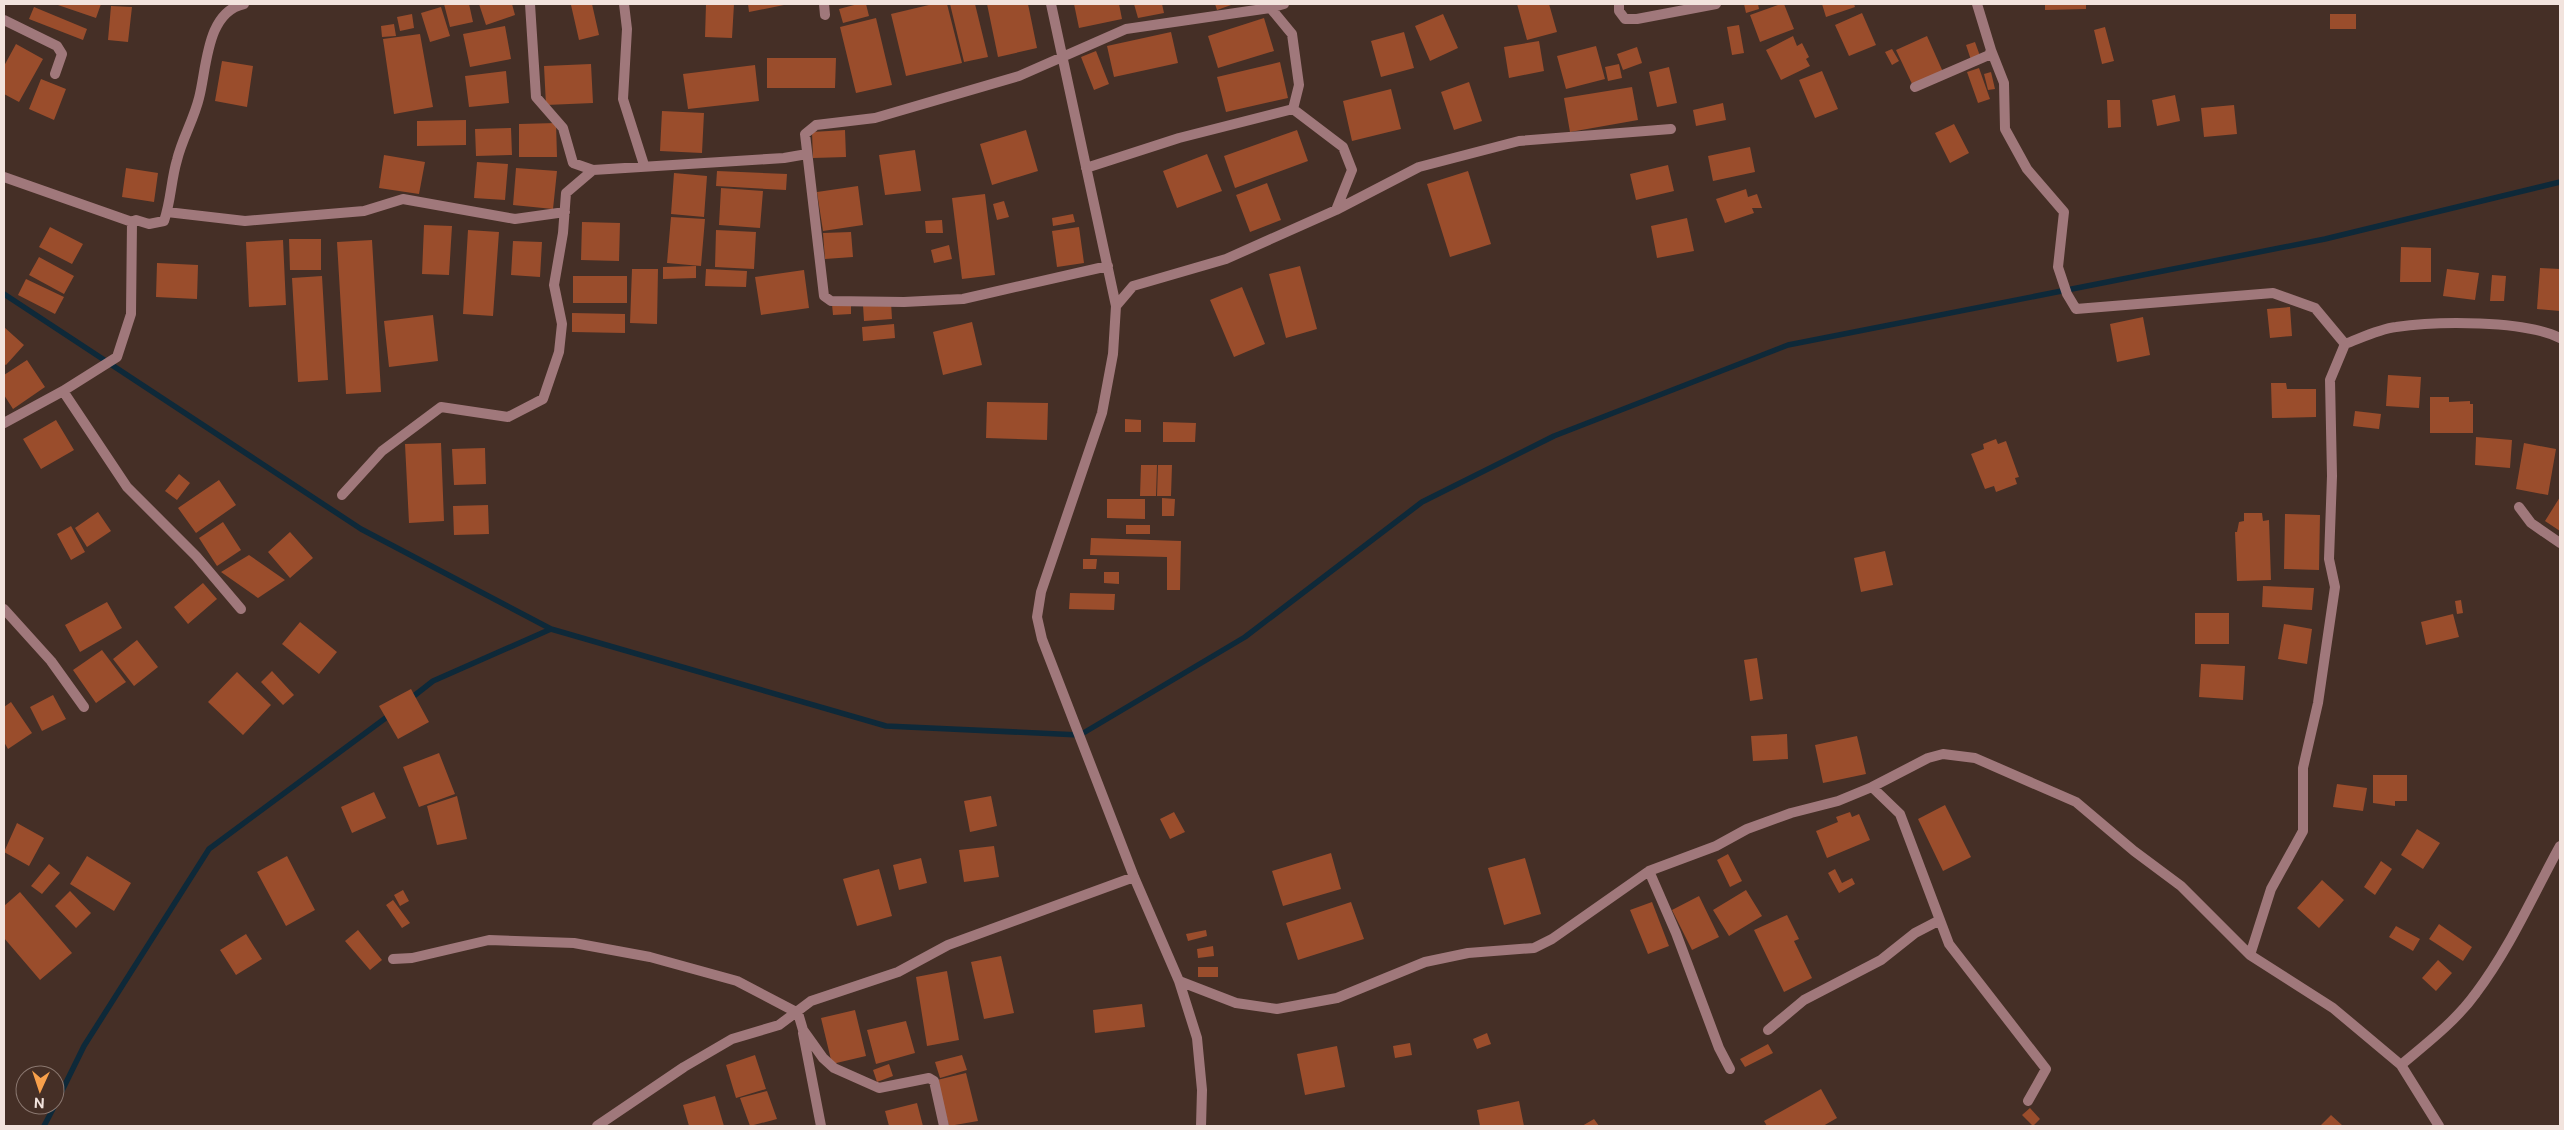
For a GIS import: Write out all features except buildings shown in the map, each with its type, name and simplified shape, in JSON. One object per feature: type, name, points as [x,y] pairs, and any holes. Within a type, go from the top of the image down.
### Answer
[{"type":"street","points":[[4,177],[132,222],[136,220],[149,224],[164,221],[168,212],[176,162],[188,124],[198,101],[212,35],[225,13],[237,4]]},
{"type":"street","points":[[530,4],[536,97],[563,128],[573,163],[593,170],[644,165],[784,158],[806,154]]},
{"type":"street","points":[[624,4],[627,29],[623,99],[644,165]]},
{"type":"street","points":[[824,4],[825,15]]},
{"type":"street","points":[[1051,4],[1061,58],[1116,306],[1113,354],[1102,413],[1041,592],[1037,617],[1042,639],[1134,878],[1180,981],[1197,1038],[1202,1090],[1201,1126]]},
{"type":"street","points":[[1108,266],[963,299],[912,302],[830,301],[824,296],[805,134],[816,125],[875,118],[1019,76],[1126,29],[1284,4]]},
{"type":"street","points":[[1618,4],[1619,12],[1625,19],[1637,19],[1716,4]]},
{"type":"street","points":[[1977,4],[1990,50],[2004,83],[2004,129],[2027,169],[2064,212],[2058,267],[2067,294],[2076,310],[2273,292],[2315,308],[2345,344]]},
{"type":"street","points":[[1269,6],[1292,34],[1299,85],[1293,109]]},
{"type":"street","points":[[4,20],[57,46],[62,54],[55,74]]},
{"type":"street","points":[[1915,87],[1985,57],[1990,50]]},
{"type":"street","points":[[1086,168],[1179,138],[1293,109]]},
{"type":"street","points":[[1293,109],[1343,148],[1352,170],[1336,210]]},
{"type":"street","points":[[1116,306],[1133,286],[1226,259],[1336,210],[1419,167],[1519,141],[1671,129]]},
{"type":"street","points":[[342,495],[382,451],[441,407],[508,417],[542,399],[560,342],[562,324],[554,285],[564,233],[566,193],[593,170]]},
{"type":"street","points":[[168,212],[245,221],[364,211],[403,199],[515,218],[565,212]]},
{"type":"street","points":[[4,423],[63,391],[117,357],[131,314],[132,222]]},
{"type":"street","points":[[2250,955],[2271,889],[2303,831],[2303,768],[2318,704],[2335,587],[2329,559],[2332,476],[2330,380],[2345,344],[2395,327],[2475,323],[2547,332],[2560,338]]},
{"type":"street","points":[[63,391],[128,488],[196,556],[241,609]]},
{"type":"street","points":[[2519,507],[2531,523],[2560,543]]},
{"type":"street","points":[[4,609],[51,661],[84,707]]},
{"type":"street","points":[[1180,981],[1236,1004],[1277,1009],[1337,998],[1425,962],[1468,953],[1534,948],[1552,939],[1649,871],[1700,853],[1747,828],[1791,813],[1838,801],[1872,787],[1928,758],[1943,754],[1976,758],[2076,802],[2090,812],[2134,851],[2181,886],[2250,955],[2333,1008],[2368,1040],[2401,1065],[2439,1126]]},
{"type":"street","points":[[1872,787],[1900,814],[1949,944],[2046,1069],[2028,1101]]},
{"type":"street","points":[[2401,1065],[2447,1026],[2476,994],[2501,954],[2560,846]]},
{"type":"street","points":[[1649,871],[1676,934],[1719,1048],[1730,1069]]},
{"type":"street","points":[[597,1126],[684,1067],[732,1039],[779,1025],[798,1013],[811,1001],[898,972],[948,945],[1134,878]]},
{"type":"street","points":[[1768,1030],[1804,1000],[1881,960],[1915,933],[1940,920]]},
{"type":"street","points":[[393,959],[412,958],[489,940],[574,944],[650,957],[737,981],[798,1013],[803,1030],[821,1126]]},
{"type":"street","points":[[803,1030],[823,1058],[834,1068],[879,1088],[929,1078],[934,1081],[944,1126]]},
{"type":"waterway","points":[[410,699],[433,681],[551,629],[886,726],[1080,735],[1245,637],[1422,502],[1554,436],[1788,345],[2325,239],[2560,182]]},
{"type":"waterway","points":[[4,294],[361,529],[551,629]]},
{"type":"waterway","points":[[65,1085],[84,1046],[209,849],[391,714]]},
{"type":"waterway","points":[[44,1126],[50,1115]]}]
